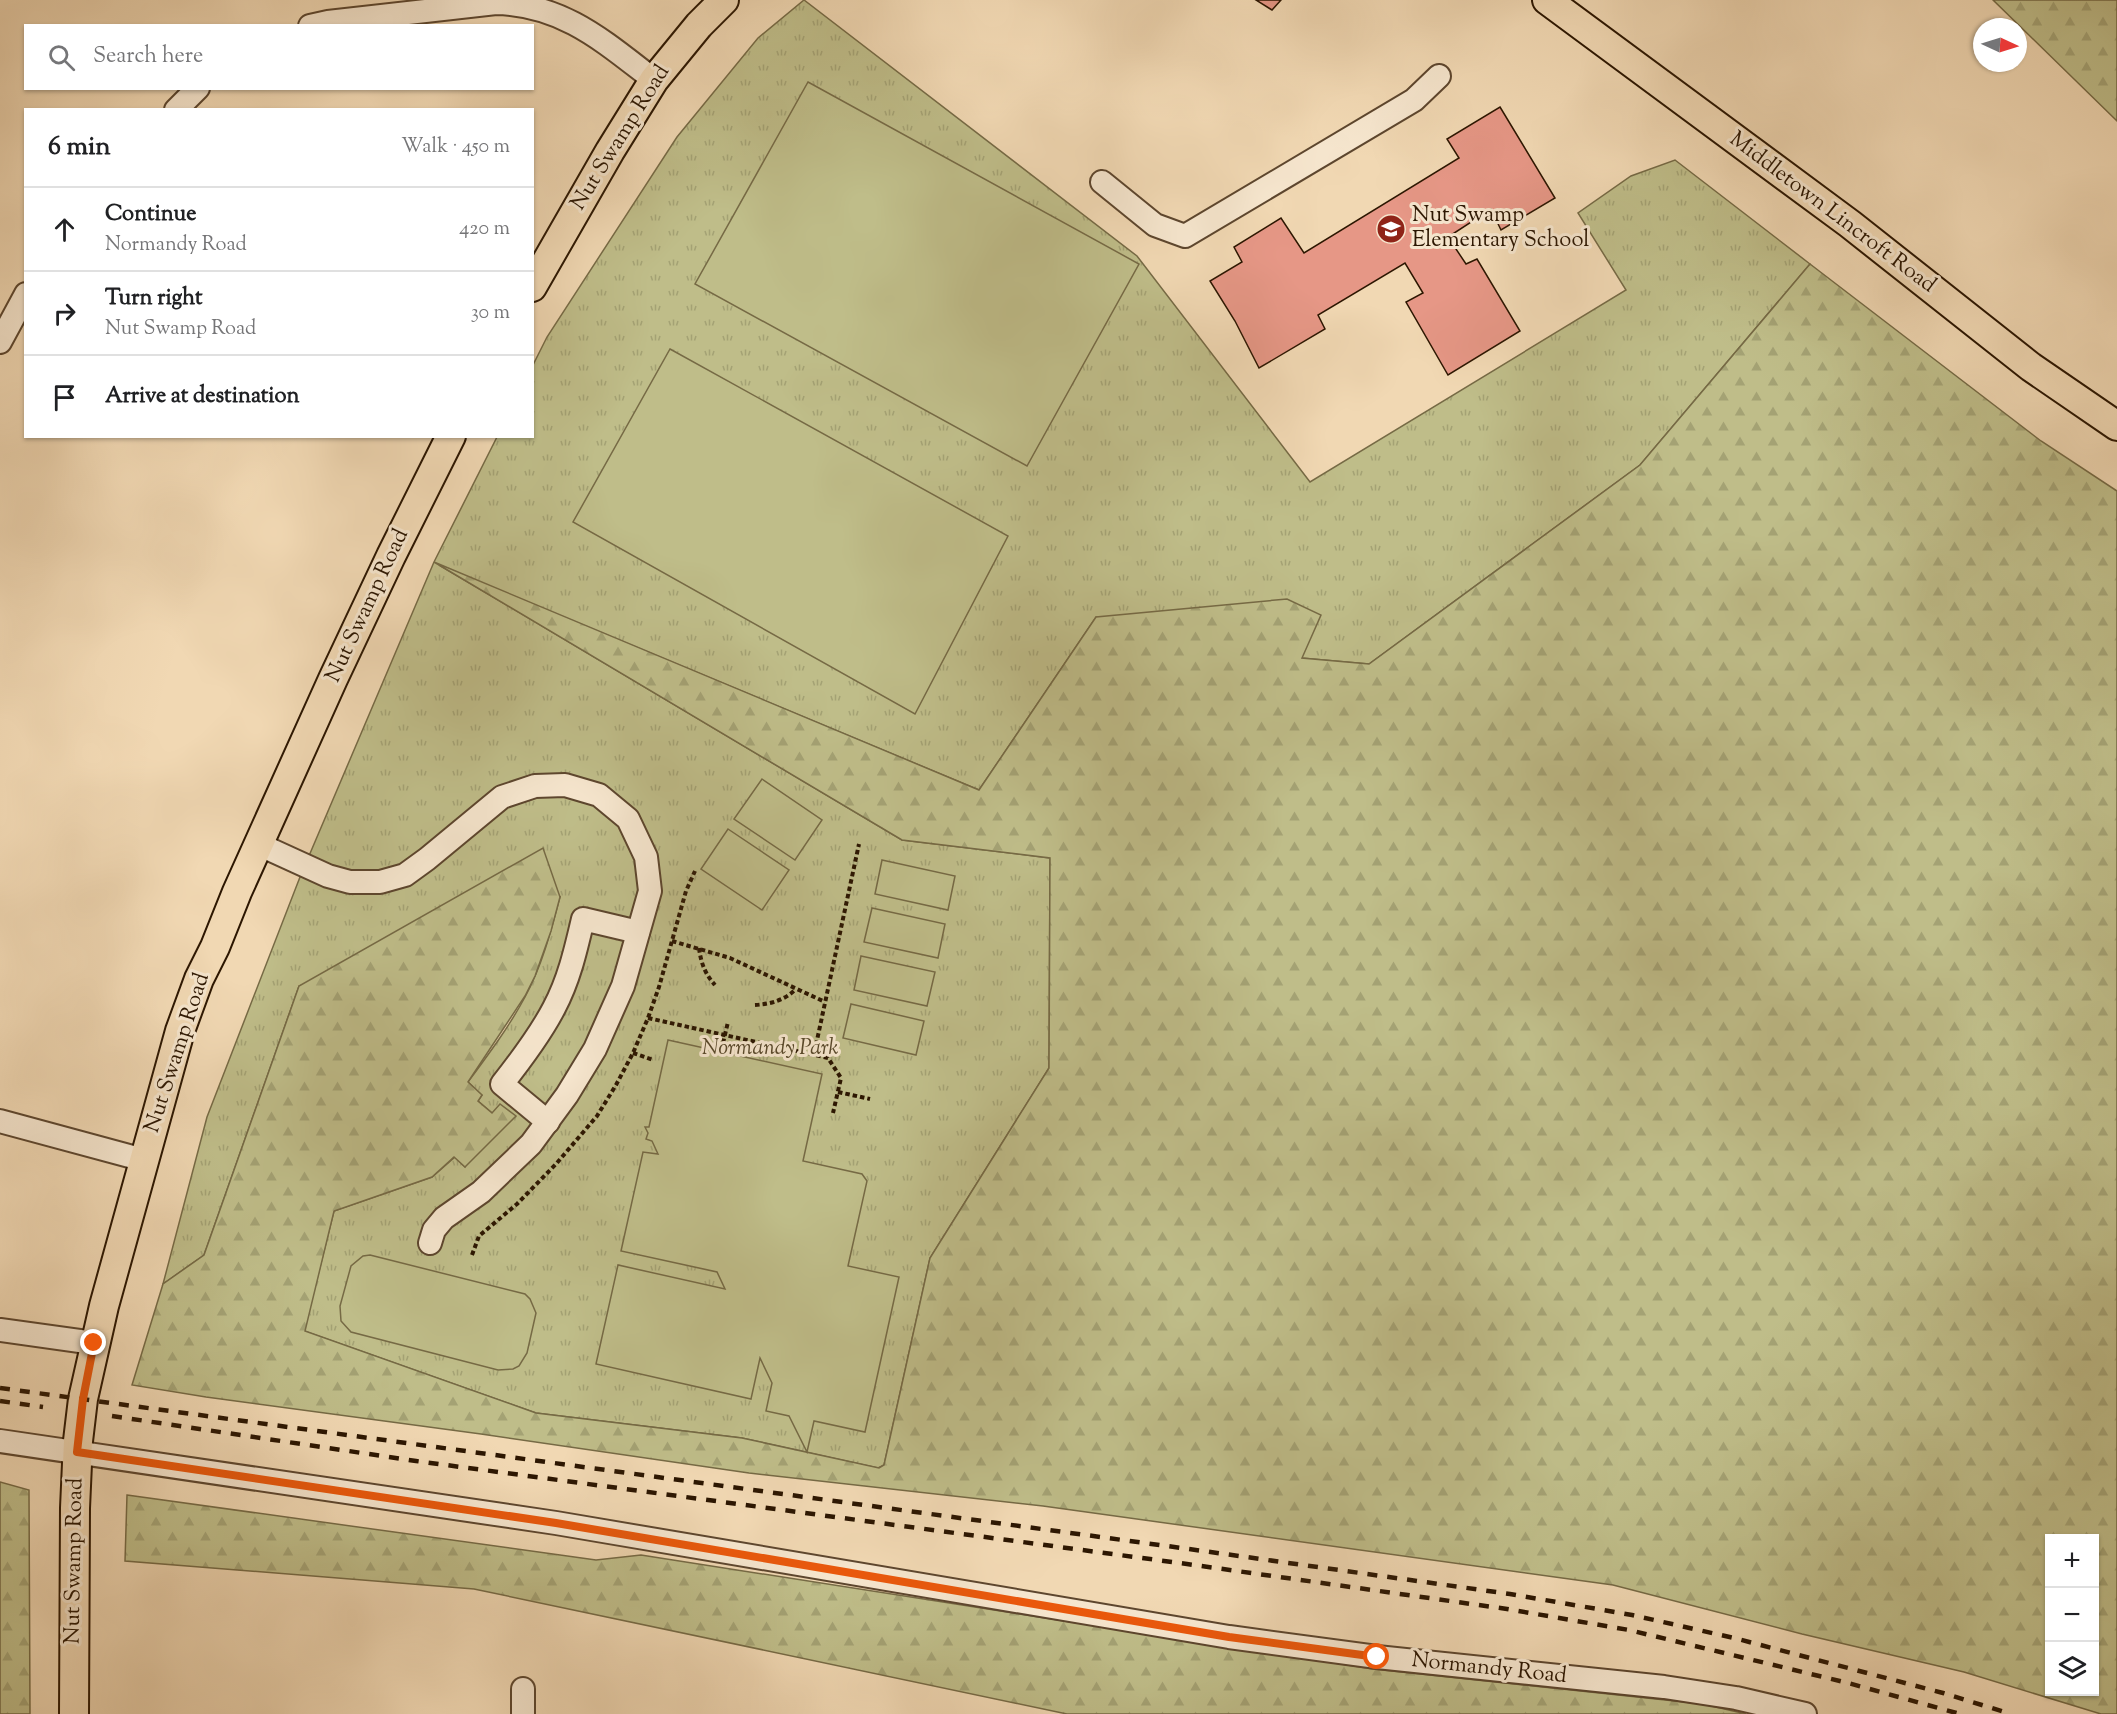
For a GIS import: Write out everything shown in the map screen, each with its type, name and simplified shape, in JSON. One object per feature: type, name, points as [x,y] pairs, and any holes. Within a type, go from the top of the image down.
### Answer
[{"type":"main road","name":"Nut Swamp Road","points":[[534,284],[610,151],[654,80],[699,25],[724,0]]},
{"type":"main road","name":"Middletown Lincroft Road","points":[[1548,0],[1850,224],[2031,367],[2117,426]]},
{"type":"main road","name":"Nut Swamp Road","points":[[74,1714],[75,1508],[77,1452],[83,1399],[94,1343],[180,1031],[199,979],[215,947],[258,844],[391,556],[450,438]]},
{"type":"street","points":[[319,24],[474,5],[512,3],[542,9],[569,20],[596,36],[654,80]]},
{"type":"street","points":[[1102,182],[1155,225],[1185,236],[1414,100],[1439,76]]},
{"type":"street","points":[[178,108],[196,90]]},
{"type":"street","points":[[0,342],[24,298]]},
{"type":"street","points":[[258,844],[328,876],[350,882],[380,882],[405,875],[427,860],[502,797],[535,786],[565,785],[599,795],[628,819],[646,857],[650,891],[623,986],[595,1049],[567,1095],[531,1144],[481,1192],[444,1218],[434,1230],[430,1243]]},
{"type":"street","points":[[548,1122],[502,1084],[528,1052],[555,1007],[572,964],[583,919],[638,932]]},
{"type":"street","points":[[0,1121],[144,1160]]},
{"type":"street","points":[[0,1330],[94,1343]]},
{"type":"street","name":"Normandy Road","points":[[0,1442],[556,1523],[1229,1637],[1377,1657],[1664,1688],[1736,1698],[1805,1714]]},
{"type":"street","points":[[523,1689],[523,1714]]},
{"type":"path","points":[[816,1045],[859,844]]},
{"type":"path","points":[[672,940],[730,958],[825,1002]]},
{"type":"path","points":[[699,948],[702,963],[715,985]]},
{"type":"path","points":[[755,1005],[780,1000],[796,989]]},
{"type":"path","points":[[648,1018],[828,1058],[841,1078],[833,1113]]},
{"type":"path","points":[[723,1043],[728,1022]]},
{"type":"path","points":[[633,1053],[653,1060]]},
{"type":"path","points":[[838,1092],[870,1099]]},
{"type":"green space","name":"Normandy Park","points":[[804,0],[1137,256],[1310,482],[1626,290],[1578,213],[1631,176],[1675,160],[1810,264],[1640,465],[1369,664],[1301,658],[1096,617],[979,790],[439,565],[902,840],[1050,858],[1049,1068],[930,1258],[884,1465],[878,1468],[742,1438],[536,1413],[304,1331],[334,1211],[432,1177],[455,1157],[465,1167],[492,1113],[478,1101],[482,1095],[468,1082],[505,1030],[531,985],[546,948],[560,897],[299,986],[204,1255],[163,1284],[207,1117],[300,877],[434,562],[496,438],[534,438],[534,363],[547,337],[677,137],[758,38]]},
{"type":"green space","points":[[1993,0],[2117,0],[2117,121],[2027,33],[2027,18],[2011,18]]},
{"type":"green space","points":[[808,82],[1139,264],[1027,466],[695,284]]},
{"type":"green space","points":[[1810,264],[2041,441],[2117,491],[2117,1714],[2101,1714],[1964,1672],[1802,1634],[1613,1585],[1043,1506],[749,1473],[132,1385],[163,1284],[204,1255],[299,986],[543,848],[560,897],[551,931],[535,976],[525,996],[468,1082],[482,1095],[478,1101],[492,1113],[500,1104],[516,1116],[465,1167],[454,1157],[432,1177],[334,1211],[305,1331],[536,1413],[742,1438],[879,1468],[884,1465],[930,1258],[1049,1068],[1050,858],[902,840],[434,562],[979,790],[1096,617],[1287,599],[1321,615],[1302,658],[1369,664],[1640,465]]},
{"type":"green space","points":[[670,349],[1008,536],[915,714],[573,522]]},
{"type":"green space","points":[[762,779],[822,820],[795,860],[734,819]]},
{"type":"green space","points":[[728,829],[789,870],[762,910],[701,869]]},
{"type":"green space","points":[[882,860],[955,876],[948,910],[875,894]]},
{"type":"green space","points":[[872,908],[945,924],[938,958],[864,942]]},
{"type":"green space","points":[[861,956],[935,972],[927,1006],[854,990]]},
{"type":"green space","points":[[851,1004],[924,1021],[916,1055],[843,1038]]},
{"type":"green space","points":[[668,1040],[822,1074],[803,1161],[862,1174],[867,1181],[848,1266],[899,1277],[865,1432],[814,1421],[807,1452],[789,1416],[766,1411],[772,1383],[760,1358],[751,1399],[596,1364],[618,1265],[725,1289],[717,1272],[621,1251],[643,1152],[658,1154],[652,1141],[646,1139],[648,1133],[645,1127],[649,1127]]},
{"type":"green space","points":[[370,1255],[525,1294],[530,1299],[536,1313],[527,1353],[519,1366],[513,1369],[498,1370],[351,1332],[341,1321],[340,1306],[351,1266],[363,1256]]},
{"type":"green space","points":[[0,1482],[29,1490],[30,1714],[0,1714]]},
{"type":"green space","points":[[127,1495],[596,1560],[641,1555],[1373,1669],[1703,1704],[1746,1714],[1067,1714],[474,1589],[125,1561]]},
{"type":"building","points":[[1256,0],[1281,0],[1272,10]]},
{"type":"building","name":"Nut Swamp Elementary School","points":[[1500,107],[1555,198],[1501,230],[1491,209],[1448,237],[1466,264],[1477,259],[1520,331],[1448,375],[1406,302],[1423,293],[1405,263],[1318,315],[1325,329],[1259,368],[1235,321],[1210,281],[1242,262],[1234,247],[1281,218],[1304,253],[1459,158],[1447,139]]},
{"type":"railway","points":[[0,1388],[1510,1594],[1632,1615],[1734,1638],[1943,1693],[2011,1714]]},
{"type":"railway","points":[[0,1401],[43,1407]]},
{"type":"railway","points":[[112,1416],[416,1461],[1507,1609],[1629,1630],[1848,1683],[1960,1714]]},
{"type":"place","name":"Nut Swamp Elementary School","points":[[1391,229]]},
{"type":"route","points":[[94,1343],[83,1399],[77,1452],[556,1523],[1229,1637],[1377,1657]]}]
